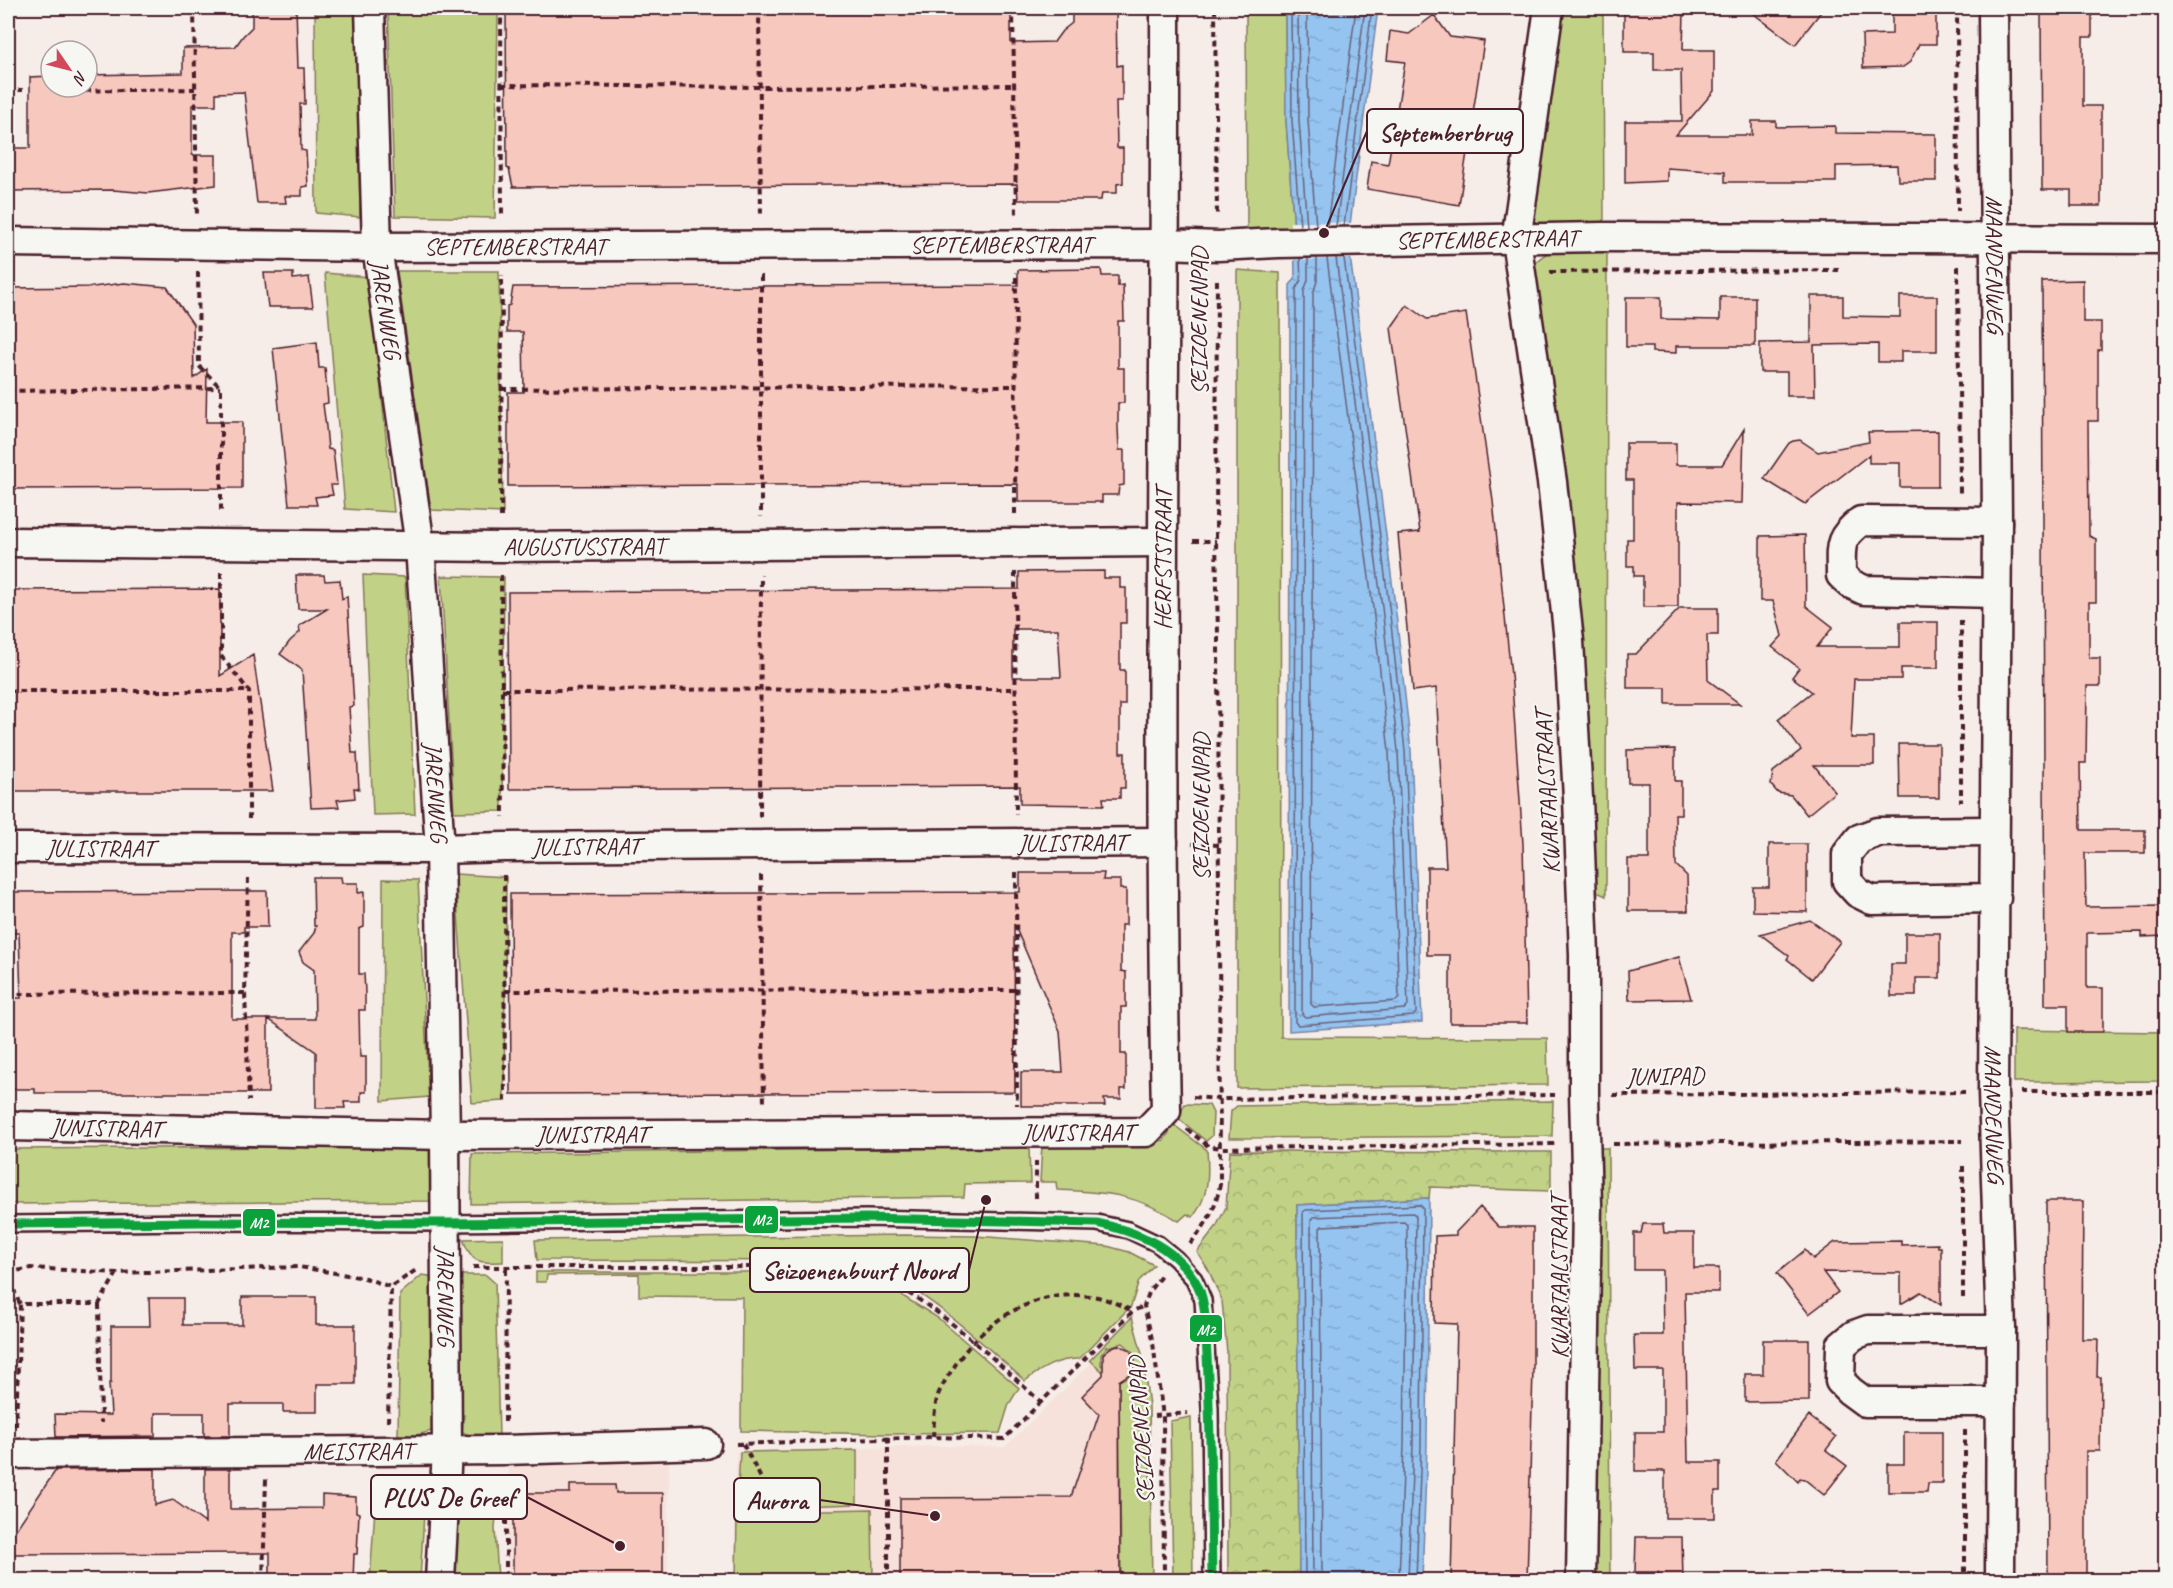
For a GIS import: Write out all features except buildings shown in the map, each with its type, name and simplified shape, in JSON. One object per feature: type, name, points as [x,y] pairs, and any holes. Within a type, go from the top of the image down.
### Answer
[{"type":"street","name":"JARENWEG","points":[[370,8],[377,247],[420,546],[440,849],[447,1450],[440,1581]]},
{"type":"street","name":"HERFSTSTRAAT","points":[[1166,8],[1162,542],[1166,1105]]},
{"type":"street","name":"KWARTAALSTRAAT","points":[[1549,8],[1516,240],[1552,482],[1569,641],[1578,798],[1584,944],[1566,1098],[1587,1203],[1581,1581]]},
{"type":"street","name":"MAANDENWEG","points":[[1993,8],[1997,522],[1993,1092],[2001,1330],[2000,1581]]},
{"type":"street","name":"SEPTEMBERSTRAAT","points":[[8,242],[377,247],[1166,244],[1218,246],[1602,237],[2166,238]]},
{"type":"street","points":[[1996,592],[1864,590],[1851,584],[1840,575],[1841,543],[1849,530],[1862,521],[1997,522]]},
{"type":"street","name":"AUGUSTUSSTRAAT","points":[[8,542],[420,546],[1162,542]]},
{"type":"street","points":[[1995,831],[1878,832],[1859,839],[1847,854],[1847,881],[1858,893],[1872,900],[1996,898]]},
{"type":"street","name":"JULISTRAAT","points":[[8,848],[440,849],[1163,842]]},
{"type":"street","name":"JUNISTRAAT","points":[[8,1126],[445,1135],[1146,1132],[1166,1105]]},
{"type":"street","points":[[2001,1330],[1868,1330],[1854,1335],[1841,1346],[1840,1381],[1865,1402],[1964,1400],[2001,1402]]},
{"type":"street","name":"MEISTRAAT","points":[[11,1454],[447,1450],[706,1444]]},
{"type":"lane","points":[[8,1224],[445,1223],[866,1218],[1096,1223],[1128,1230],[1158,1244],[1176,1259],[1194,1279],[1203,1300],[1210,1408],[1212,1581]]},
{"type":"path","name":"SEIZOENENPAD","points":[[1164,1581],[1163,1416],[1153,1343],[1144,1306],[1150,1290],[1207,1223],[1218,1195],[1221,1148],[1216,541],[1218,246],[1215,8]]},
{"type":"path","name":"MAANDENWEG","points":[[1957,8],[1960,521]]},
{"type":"path","points":[[501,85],[760,87],[1014,85]]},
{"type":"path","points":[[99,90],[195,89]]},
{"type":"path","points":[[8,90],[23,90]]},
{"type":"path","name":"SEPTEMBERSTRAAT","points":[[1521,272],[1840,270]]},
{"type":"path","points":[[1946,270],[1995,270]]},
{"type":"path","points":[[501,389],[1016,386]]},
{"type":"path","points":[[8,391],[221,388]]},
{"type":"path","points":[[1961,591],[1961,831]]},
{"type":"path","points":[[502,690],[1016,689]]},
{"type":"path","points":[[8,691],[249,691]]},
{"type":"path","points":[[504,991],[1017,990]]},
{"type":"path","points":[[8,994],[245,993]]},
{"type":"path","name":"MAANDENWEG","points":[[1962,1080],[1962,1102]]},
{"type":"path","points":[[1556,1083],[1566,1098]]},
{"type":"path","name":"JUNIPAD","points":[[1166,1105],[1184,1096],[1220,1099],[1566,1098],[1962,1092],[2166,1092]]},
{"type":"path","name":"MAANDENWEG","points":[[1963,1131],[1963,1153]]},
{"type":"path","points":[[1036,1133],[1036,1199]]},
{"type":"path","points":[[1559,1134],[1559,1155]]},
{"type":"path","name":"MAANDENWEG","points":[[1963,1165],[1963,1329]]},
{"type":"path","points":[[391,1287],[421,1266],[853,1267],[876,1276],[939,1313],[1041,1402]]},
{"type":"path","points":[[8,1273],[30,1268],[117,1273],[299,1267],[365,1278],[391,1287]]},
{"type":"path","points":[[101,1453],[99,1304],[117,1273]]},
{"type":"path","points":[[8,1280],[20,1304],[11,1454]]},
{"type":"path","points":[[387,1450],[391,1287]]},
{"type":"path","points":[[933,1437],[938,1395],[963,1352],[996,1322],[1012,1311],[1038,1299],[1065,1295],[1092,1296],[1133,1311]]},
{"type":"path","points":[[20,1304],[99,1304]]},
{"type":"path","points":[[706,1444],[933,1437],[1004,1439],[1133,1311],[1144,1306]]},
{"type":"path","points":[[1964,1400],[1965,1581]]},
{"type":"path","points":[[1154,1416],[1188,1413]]},
{"type":"path","points":[[888,1438],[888,1581]]},
{"type":"path","points":[[743,1444],[776,1507]]},
{"type":"path","points":[[263,1581],[267,1452]]},
{"type":"shaded area","points":[[1125,1330],[1137,1351],[1133,1580],[735,1580],[736,1452],[929,1446],[1005,1447]]},
{"type":"shaded area","points":[[509,1458],[669,1460],[668,1580],[507,1580]]},
{"type":"green space","points":[[315,8],[357,8],[360,217],[316,213]]},
{"type":"green space","points":[[388,8],[498,8],[495,218],[395,216]]},
{"type":"green space","points":[[1246,8],[1285,8],[1286,121],[1294,229],[1247,230]]},
{"type":"green space","points":[[1560,8],[1603,8],[1604,230],[1537,224],[1533,218]]},
{"type":"green space","points":[[1607,246],[1606,896],[1597,892],[1596,889],[1585,708],[1533,268],[1538,260],[1554,251]]},
{"type":"green space","points":[[1237,270],[1280,273],[1281,1037],[1547,1038],[1548,1085],[1237,1088]]},
{"type":"green space","points":[[397,271],[499,271],[503,513],[431,510]]},
{"type":"green space","points":[[325,273],[369,277],[394,512],[345,509]]},
{"type":"green space","points":[[363,575],[405,577],[415,814],[373,815]]},
{"type":"green space","points":[[441,576],[504,577],[502,811],[454,812]]},
{"type":"green space","points":[[455,874],[506,877],[504,1101],[472,1103]]},
{"type":"green space","points":[[383,879],[418,880],[429,1097],[382,1101]]},
{"type":"green space","points":[[2014,1030],[2165,1032],[2165,1081],[2014,1082]]},
{"type":"green space","points":[[1553,1101],[1552,1136],[1229,1138],[1231,1111],[1237,1106]]},
{"type":"green space","points":[[1185,1104],[1209,1105],[1213,1113],[1212,1136],[1206,1141],[1178,1118]]},
{"type":"green space","points":[[1174,1125],[1207,1150],[1207,1185],[1202,1201],[1193,1217],[1187,1214],[1179,1221],[1149,1205],[1121,1196],[1057,1190],[1056,1182],[1040,1182],[1042,1144],[1148,1143],[1164,1140]]},
{"type":"green space","points":[[436,1146],[437,1201],[8,1204],[8,1149]]},
{"type":"green space","points":[[1029,1147],[1030,1183],[965,1184],[964,1197],[471,1204],[472,1154]]},
{"type":"green space","points":[[1599,1148],[1608,1148],[1610,1580],[1593,1580]]},
{"type":"green space","points":[[1230,1151],[1551,1152],[1551,1191],[1430,1187],[1429,1198],[1297,1205],[1299,1580],[1228,1580],[1227,1352],[1222,1301],[1208,1269],[1197,1252],[1216,1227],[1226,1207]]},
{"type":"green space","points":[[975,1236],[1107,1246],[1129,1252],[1154,1265],[1139,1281],[1131,1306],[1079,1359],[1057,1362],[1025,1381],[965,1328],[918,1293],[871,1268],[847,1261],[537,1260],[535,1240]]},
{"type":"green space","points":[[503,1238],[503,1262],[482,1262],[473,1258],[463,1239]]},
{"type":"green space","points":[[536,1272],[851,1272],[893,1290],[938,1318],[1019,1388],[1009,1404],[1000,1433],[886,1434],[741,1431],[742,1297],[639,1296],[639,1274],[547,1275],[546,1282],[536,1282]]},
{"type":"green space","points":[[422,1275],[436,1277],[432,1431],[409,1437],[398,1435],[400,1294]]},
{"type":"green space","points":[[457,1275],[486,1275],[495,1283],[499,1437],[472,1436],[462,1432],[464,1415],[454,1416]]},
{"type":"green space","points":[[1132,1317],[1142,1354],[1149,1405],[1152,1580],[1121,1580],[1119,1381],[1134,1370],[1133,1352],[1123,1343],[1107,1347],[1101,1355],[1101,1365],[1108,1369],[1104,1373],[1090,1360]]},
{"type":"green space","points":[[1191,1417],[1193,1580],[1173,1580],[1170,1421]]},
{"type":"green space","points":[[857,1450],[857,1504],[737,1508],[740,1452]]},
{"type":"green space","points":[[377,1480],[426,1481],[420,1580],[370,1580]]},
{"type":"green space","points":[[487,1480],[499,1481],[495,1528],[498,1580],[447,1580],[449,1520],[458,1518],[471,1490]]},
{"type":"green space","points":[[872,1509],[873,1580],[736,1580],[737,1512]]},
{"type":"water","points":[[1285,8],[1378,8],[1348,240],[1395,605],[1411,750],[1422,1022],[1289,1031],[1290,285],[1295,279],[1294,229],[1286,121]]},
{"type":"water","points":[[1429,1198],[1427,1445],[1422,1580],[1299,1580],[1297,1205]]},
{"type":"pier","points":[[1290,222],[1353,223],[1351,240],[1353,259],[1291,260]]},
{"type":"transit line","name":"M2","points":[[8,1224],[445,1223],[866,1218],[1097,1223],[1125,1230],[1151,1241],[1175,1257],[1194,1279],[1202,1296],[1205,1315],[1211,1468],[1212,1580]]},
{"type":"place","name":"Septemberbrug","points":[[1324,233]]},
{"type":"place","name":"Seizoenenbuurt Noord","points":[[986,1200]]},
{"type":"place","name":"Aurora","points":[[935,1516]]},
{"type":"place","name":"PLUS De Greef","points":[[620,1546]]}]
